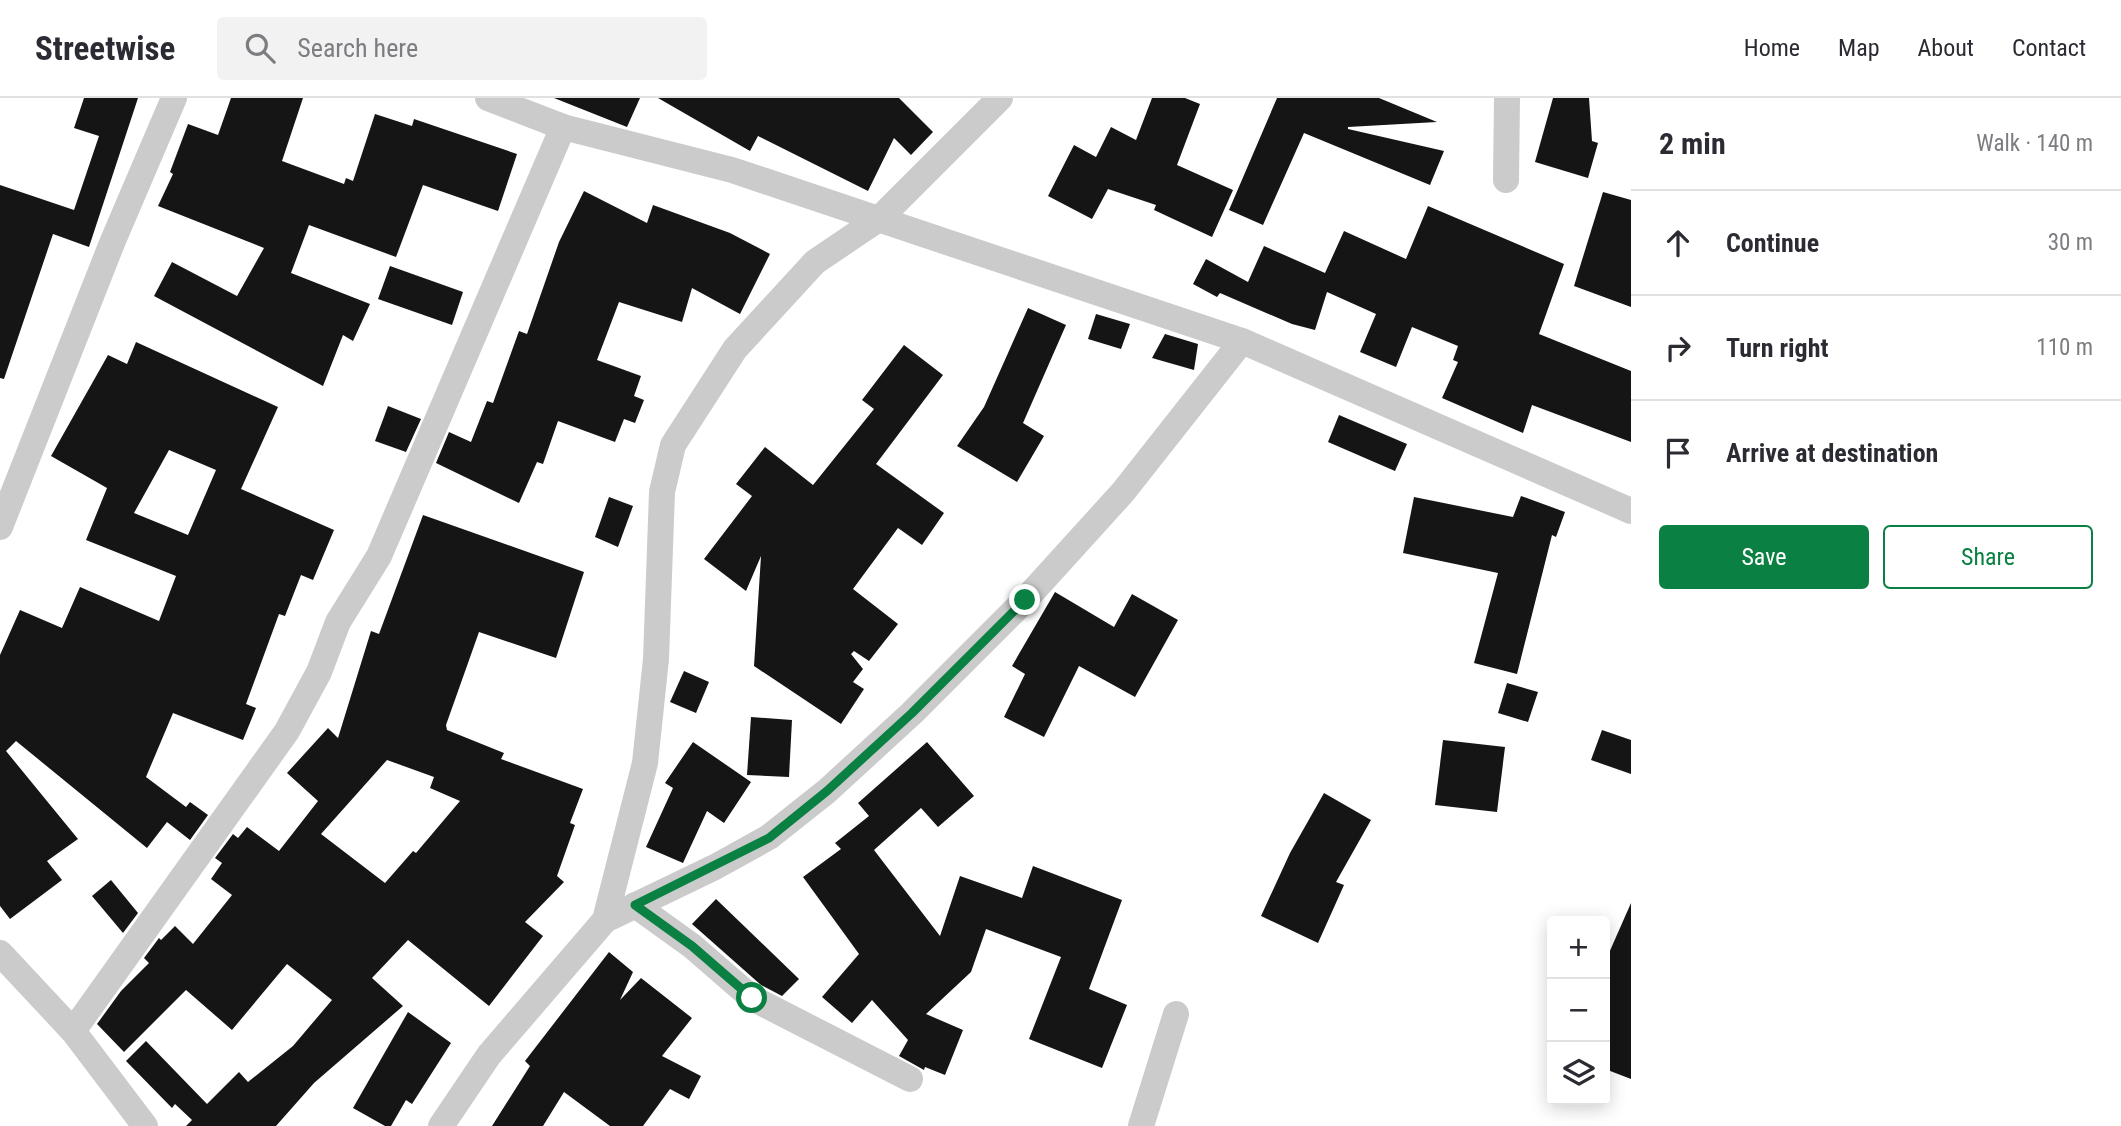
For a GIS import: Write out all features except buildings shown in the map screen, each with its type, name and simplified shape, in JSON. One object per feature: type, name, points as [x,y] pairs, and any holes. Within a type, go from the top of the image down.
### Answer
[{"type":"street","points":[[0,527],[112,243],[174,98]]},
{"type":"street","points":[[488,98],[563,127],[732,170],[1242,341],[1631,511]]},
{"type":"street","points":[[605,920],[645,763],[656,659],[662,492],[673,445],[734,349],[815,262],[880,218],[1000,98]]},
{"type":"street","points":[[1507,98],[1507,180]]},
{"type":"street","points":[[73,1031],[287,731],[319,672],[338,622],[379,556],[563,127]]},
{"type":"street","points":[[441,1126],[489,1055],[605,920],[769,838],[827,791],[912,713],[1025,600],[1123,492],[1242,341]]},
{"type":"street","points":[[635,905],[692,946],[752,998],[910,1079]]},
{"type":"street","points":[[0,953],[73,1031],[145,1126]]},
{"type":"street","points":[[1141,1126],[1176,1014]]},
{"type":"route","points":[[752,998],[692,946],[635,905],[769,838],[827,791],[912,713],[1025,600]]}]
